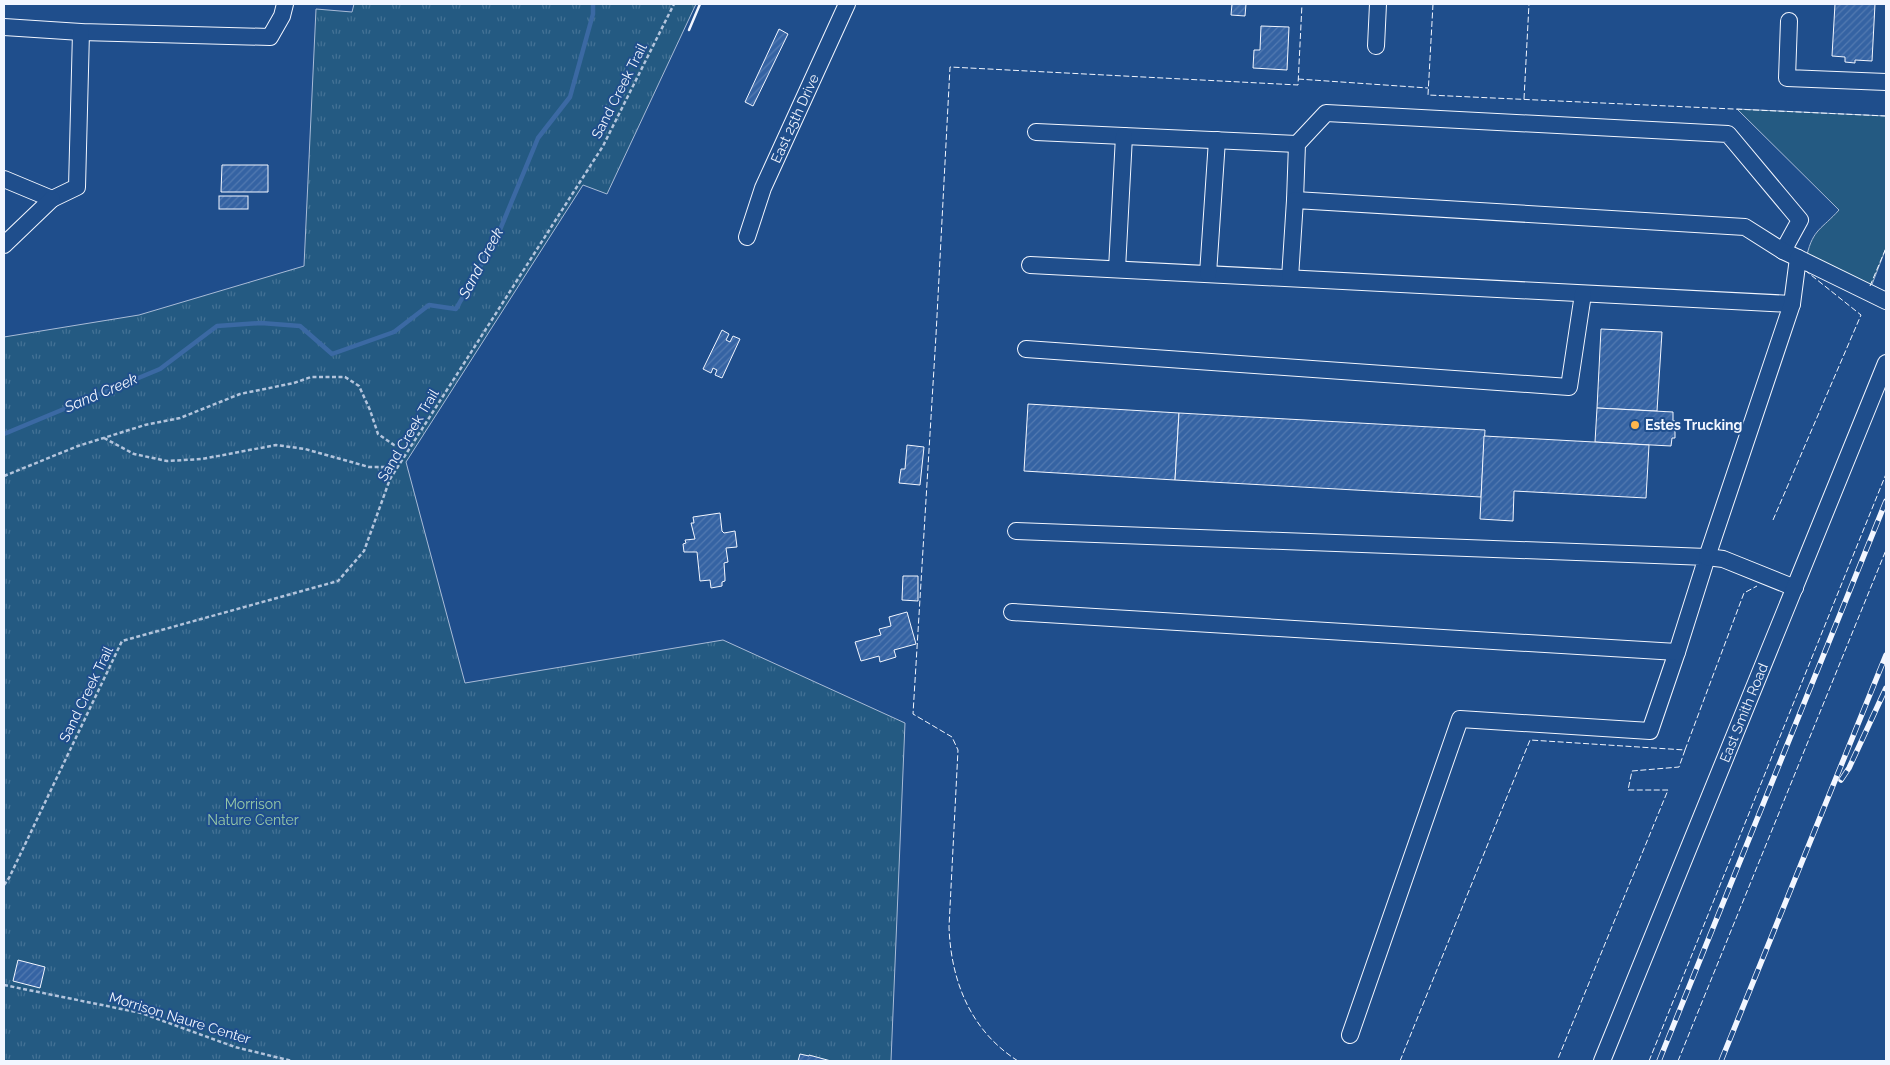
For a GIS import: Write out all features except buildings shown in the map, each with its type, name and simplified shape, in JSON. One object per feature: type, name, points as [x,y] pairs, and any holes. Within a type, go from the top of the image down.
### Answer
[{"type":"street","points":[[4,27],[81,32],[270,37],[282,16],[285,4]]},
{"type":"street","name":"East 25th Drive","points":[[747,237],[763,188],[847,4]]},
{"type":"street","points":[[1376,46],[1378,4]]},
{"type":"street","points":[[1789,21],[1787,78],[1886,82]]},
{"type":"street","points":[[4,245],[52,199],[77,187],[81,32]]},
{"type":"street","points":[[1290,278],[1297,144],[1326,113],[1728,134],[1800,220],[1791,255],[1792,304],[1650,731],[1460,719],[1350,1035]]},
{"type":"street","points":[[1036,132],[1297,144]]},
{"type":"street","points":[[1116,269],[1124,136]]},
{"type":"street","points":[[1208,274],[1217,140]]},
{"type":"street","points":[[4,179],[52,199]]},
{"type":"street","points":[[1295,200],[1745,227],[1791,255],[1886,301]]},
{"type":"street","points":[[1030,265],[1792,304]]},
{"type":"street","points":[[1026,349],[1569,387],[1583,294]]},
{"type":"street","name":"East Smith Road","points":[[1602,1061],[1886,363]]},
{"type":"street","points":[[1016,531],[1707,557],[1723,559],[1795,588]]},
{"type":"street","points":[[1012,612],[1677,652]]},
{"type":"path","name":"Sand Creek Trail","points":[[4,885],[122,641],[338,580],[364,551],[390,479],[603,146],[674,4]]},
{"type":"path","points":[[4,476],[78,446],[145,425],[180,418],[240,394],[294,383],[311,377],[345,378],[359,386],[378,434],[394,445],[409,448]]},
{"type":"path","points":[[104,438],[134,454],[167,461],[202,459],[276,445],[305,449],[369,467],[398,467]]},
{"type":"path","name":"Morrison Naure Center","points":[[4,985],[141,1013],[235,1047],[292,1061]]},
{"type":"green space","name":"Morrison Nature Center","points":[[354,4],[696,4],[607,194],[583,185],[406,462],[465,683],[723,640],[905,723],[891,1061],[4,1061],[4,337],[139,315],[304,266],[316,9],[352,12]]},
{"type":"green space","points":[[1737,109],[1886,116],[1886,248],[1871,287],[1807,255],[1815,234],[1839,210]]},
{"type":"waterway","name":"Sand Creek","points":[[4,434],[160,369],[217,326],[261,323],[300,326],[332,354],[394,332],[429,305],[456,309],[497,237],[538,138],[570,97],[593,14],[593,4]]},
{"type":"railway","points":[[1659,1061],[1886,501]]},
{"type":"railway","points":[[1721,1061],[1886,655]]},
{"type":"railway","points":[[1841,780],[1849,768],[1886,688]]},
{"type":"fence","points":[[1018,1061],[1002,1049],[976,1020],[959,986],[954,967],[949,927],[958,750],[952,737],[913,714],[950,67],[1298,85],[1302,4]]},
{"type":"fence","points":[[1433,4],[1428,95],[1886,116]]},
{"type":"fence","points":[[1524,99],[1529,4]]},
{"type":"fence","points":[[1298,79],[1428,88]]},
{"type":"fence","points":[[1870,286],[1886,248]]},
{"type":"fence","points":[[1773,520],[1861,315],[1806,271]]},
{"type":"fence","points":[[1649,1061],[1886,474]]},
{"type":"fence","points":[[1678,1061],[1886,550]]},
{"type":"fence","points":[[1685,750],[1744,593],[1757,586]]},
{"type":"fence","points":[[1400,1061],[1530,740],[1685,750],[1679,767],[1632,771],[1628,790],[1668,790],[1557,1061]]},
{"type":"wall","points":[[689,30],[700,4]]},
{"type":"place","name":"Estes Trucking","points":[[1635,425]]}]
